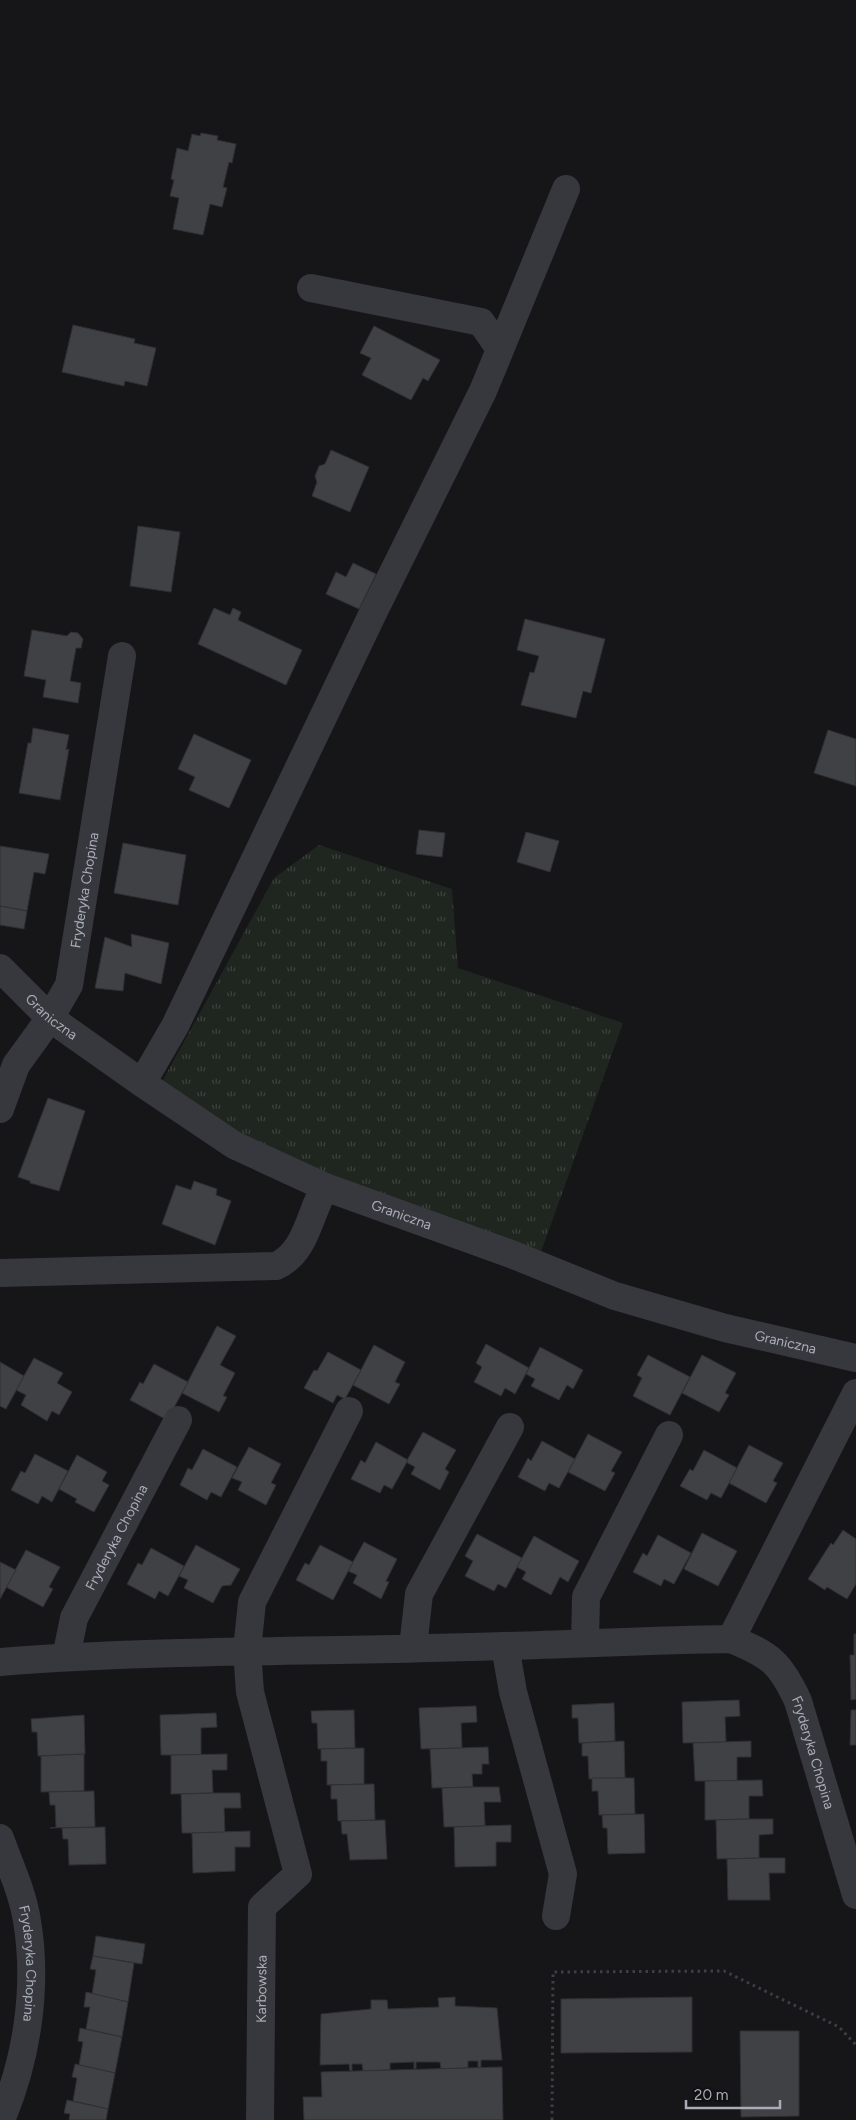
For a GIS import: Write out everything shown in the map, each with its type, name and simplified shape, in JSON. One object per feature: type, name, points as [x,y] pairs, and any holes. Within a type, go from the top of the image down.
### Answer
[{"type":"street","points":[[142,1084],[179,1017],[483,391],[566,189]]},
{"type":"street","points":[[311,288],[481,322],[500,349]]},
{"type":"street","name":"Fryderyka Chopina","points":[[0,1109],[16,1065],[50,1018],[69,985],[122,656]]},
{"type":"street","name":"Graniczna","points":[[0,968],[50,1018],[142,1084],[234,1145],[325,1187],[511,1254],[615,1296],[725,1328],[856,1358]]},
{"type":"street","points":[[0,1273],[276,1266],[288,1261],[298,1249],[315,1203],[325,1187]]},
{"type":"street","points":[[731,1639],[856,1393]]},
{"type":"street","points":[[247,1650],[252,1602],[349,1411]]},
{"type":"street","name":"Fryderyka Chopina","points":[[66,1657],[74,1618],[178,1420]]},
{"type":"street","points":[[413,1647],[420,1594],[510,1427]]},
{"type":"street","points":[[586,1642],[586,1597],[669,1435]]},
{"type":"street","name":"Fryderyka Chopina","points":[[0,1662],[66,1657],[247,1650],[505,1646],[731,1639],[761,1651],[786,1674],[798,1700],[856,1895]]},
{"type":"street","points":[[505,1646],[513,1692],[563,1874],[556,1916]]},
{"type":"street","name":"Karbowska","points":[[247,1650],[250,1692],[298,1874],[262,1907],[260,2120]]},
{"type":"street","name":"Fryderyka Chopina","points":[[0,1838],[27,1920],[32,1964],[30,2014],[13,2092],[1,2120]]},
{"type":"path","points":[[552,2120],[553,1972],[724,1972],[839,2027],[856,2046]]},
{"type":"green space","points":[[319,845],[452,889],[458,968],[623,1023],[540,1255],[322,1178],[158,1089],[274,878]]},
{"type":"building","points":[[201,133],[218,136],[217,140],[236,144],[232,163],[229,162],[223,187],[227,188],[222,207],[210,204],[203,235],[173,229],[179,198],[170,196],[174,180],[171,179],[177,148],[188,151],[192,134],[200,136]]},
{"type":"building","points":[[73,325],[135,339],[134,343],[156,348],[147,386],[125,381],[124,386],[62,372]]},
{"type":"building","points":[[374,326],[440,360],[428,381],[423,378],[411,400],[362,375],[371,358],[360,353]]},
{"type":"building","points":[[331,450],[369,467],[350,512],[312,496],[317,482],[315,476],[319,466],[325,464]]},
{"type":"building","points":[[138,526],[180,532],[171,592],[130,586]]},
{"type":"building","points":[[353,563],[376,574],[359,609],[326,594],[336,572],[346,577]]},
{"type":"building","points":[[214,608],[230,615],[233,608],[241,612],[238,620],[302,650],[286,685],[198,644]]},
{"type":"building","points":[[525,619],[605,639],[591,693],[583,691],[576,718],[521,705],[530,672],[534,673],[539,656],[517,650]]},
{"type":"building","points":[[32,630],[67,636],[71,632],[78,633],[83,639],[81,648],[76,648],[70,681],[81,683],[78,703],[43,697],[46,680],[24,676]]},
{"type":"building","points":[[33,728],[69,735],[66,750],[69,749],[60,800],[19,793],[28,743],[31,743]]},
{"type":"building","points":[[828,730],[856,739],[856,786],[814,773]]},
{"type":"building","points":[[194,734],[251,760],[229,808],[189,790],[195,777],[178,769]]},
{"type":"building","points":[[419,830],[445,833],[442,857],[416,854]]},
{"type":"building","points":[[526,832],[559,841],[550,872],[517,862]]},
{"type":"building","points":[[123,843],[186,855],[178,905],[114,893]]},
{"type":"building","points":[[0,846],[49,854],[45,874],[34,872],[27,911],[0,906]]},
{"type":"building","points":[[0,906],[27,911],[24,929],[0,925]]},
{"type":"building","points":[[131,934],[169,943],[161,984],[125,973],[123,991],[95,988],[105,937],[132,947]]},
{"type":"building","points":[[48,1098],[85,1111],[59,1191],[30,1183],[30,1181],[18,1177]]},
{"type":"building","points":[[194,1181],[217,1189],[216,1195],[231,1201],[215,1245],[162,1224],[176,1185],[191,1190]]},
{"type":"building","points":[[217,1326],[236,1336],[220,1365],[235,1373],[223,1396],[227,1397],[219,1412],[182,1393]]},
{"type":"building","points":[[486,1344],[529,1368],[515,1394],[505,1388],[501,1396],[474,1382],[482,1367],[476,1363]]},
{"type":"building","points":[[374,1345],[405,1362],[395,1382],[400,1384],[389,1404],[353,1385]]},
{"type":"building","points":[[540,1347],[583,1370],[573,1389],[567,1385],[559,1400],[531,1386],[535,1379],[526,1374]]},
{"type":"building","points":[[328,1352],[361,1370],[345,1399],[337,1395],[333,1403],[304,1388],[314,1370],[317,1371]]},
{"type":"building","points":[[648,1355],[690,1377],[670,1415],[633,1396],[642,1378],[637,1375]]},
{"type":"building","points":[[702,1355],[736,1373],[725,1393],[729,1395],[719,1412],[682,1393]]},
{"type":"building","points":[[34,1358],[63,1373],[57,1383],[72,1392],[59,1415],[52,1411],[47,1421],[21,1405],[26,1395],[16,1390]]},
{"type":"building","points":[[0,1362],[24,1376],[6,1409],[0,1406]]},
{"type":"building","points":[[154,1364],[188,1382],[167,1420],[130,1400],[140,1382],[143,1384]]},
{"type":"building","points":[[423,1432],[456,1450],[445,1469],[449,1472],[440,1490],[411,1474],[415,1467],[406,1462]]},
{"type":"building","points":[[588,1434],[622,1452],[611,1471],[615,1473],[605,1491],[568,1472]]},
{"type":"building","points":[[542,1441],[575,1459],[559,1488],[549,1483],[545,1491],[518,1477],[528,1458],[531,1461]]},
{"type":"building","points":[[376,1442],[408,1460],[392,1489],[384,1485],[380,1493],[351,1479],[361,1460],[365,1463]]},
{"type":"building","points":[[749,1445],[783,1463],[773,1481],[777,1483],[766,1503],[729,1483]]},
{"type":"building","points":[[249,1447],[281,1464],[271,1483],[276,1485],[266,1505],[238,1490],[242,1482],[232,1478]]},
{"type":"building","points":[[203,1449],[237,1467],[221,1497],[211,1492],[207,1500],[180,1485],[188,1468],[192,1470]]},
{"type":"building","points":[[704,1450],[737,1468],[721,1498],[711,1493],[707,1500],[680,1486],[690,1469],[693,1471]]},
{"type":"building","points":[[35,1454],[68,1471],[52,1502],[42,1496],[38,1504],[11,1490],[21,1471],[25,1473]]},
{"type":"building","points":[[77,1455],[107,1472],[102,1481],[109,1485],[94,1512],[75,1502],[77,1499],[59,1489]]},
{"type":"building","points":[[843,1530],[856,1539],[856,1584],[847,1599],[827,1587],[825,1590],[808,1579],[831,1543],[833,1545]]},
{"type":"building","points":[[702,1533],[737,1551],[718,1586],[684,1569]]},
{"type":"building","points":[[477,1534],[522,1558],[506,1588],[498,1584],[494,1591],[465,1576],[473,1561],[465,1556]]},
{"type":"building","points":[[658,1535],[691,1553],[674,1584],[664,1579],[661,1586],[633,1572],[643,1553],[647,1556]]},
{"type":"building","points":[[534,1536],[579,1561],[568,1582],[560,1577],[551,1595],[522,1579],[526,1572],[517,1567]]},
{"type":"building","points":[[364,1542],[397,1559],[386,1581],[389,1582],[381,1599],[353,1583],[357,1575],[348,1571]]},
{"type":"building","points":[[196,1545],[240,1569],[231,1585],[222,1586],[213,1603],[184,1588],[188,1580],[179,1576]]},
{"type":"building","points":[[320,1545],[353,1562],[333,1600],[296,1580],[305,1563],[309,1565]]},
{"type":"building","points":[[151,1548],[184,1566],[168,1596],[159,1591],[155,1599],[127,1584],[138,1563],[142,1565]]},
{"type":"building","points":[[26,1550],[60,1567],[49,1587],[53,1589],[43,1607],[6,1587]]},
{"type":"building","points":[[0,1562],[16,1570],[0,1599]]},
{"type":"building","points":[[854,1634],[856,1634],[856,1699],[851,1700],[850,1655],[854,1655]]},
{"type":"building","points":[[739,1700],[740,1716],[725,1717],[726,1742],[683,1743],[682,1702]]},
{"type":"building","points":[[614,1703],[615,1741],[579,1743],[578,1718],[572,1718],[572,1705]]},
{"type":"building","points":[[476,1706],[477,1722],[461,1723],[462,1748],[421,1749],[419,1708]]},
{"type":"building","points":[[354,1710],[355,1748],[318,1749],[317,1723],[312,1723],[311,1711]]},
{"type":"building","points":[[851,1710],[856,1710],[856,1745],[850,1745]]},
{"type":"building","points":[[216,1713],[217,1727],[201,1728],[201,1755],[161,1755],[160,1715]]},
{"type":"building","points":[[84,1715],[85,1754],[38,1756],[37,1732],[32,1732],[31,1719]]},
{"type":"building","points":[[624,1741],[625,1778],[589,1779],[588,1756],[582,1756],[582,1743]]},
{"type":"building","points":[[751,1741],[751,1757],[737,1757],[737,1781],[695,1781],[693,1743]]},
{"type":"building","points":[[488,1747],[489,1764],[482,1764],[482,1774],[472,1774],[473,1787],[432,1788],[430,1749]]},
{"type":"building","points":[[364,1748],[364,1784],[327,1785],[327,1761],[321,1761],[321,1749]]},
{"type":"building","points":[[84,1754],[84,1791],[41,1792],[41,1756]]},
{"type":"building","points":[[227,1754],[227,1770],[212,1770],[213,1793],[171,1794],[171,1755]]},
{"type":"building","points":[[592,1778],[634,1778],[635,1814],[599,1815],[598,1791],[592,1791]]},
{"type":"building","points":[[762,1780],[763,1796],[749,1796],[749,1819],[705,1820],[705,1781]]},
{"type":"building","points":[[374,1784],[375,1820],[338,1821],[337,1799],[331,1799],[331,1785]]},
{"type":"building","points":[[499,1787],[501,1802],[484,1802],[485,1826],[444,1827],[442,1788]]},
{"type":"building","points":[[94,1791],[95,1827],[50,1828],[56,1827],[55,1805],[50,1805],[49,1792]]},
{"type":"building","points":[[240,1793],[241,1808],[224,1808],[225,1833],[182,1833],[181,1794]]},
{"type":"building","points":[[644,1814],[645,1853],[608,1854],[607,1828],[603,1828],[602,1815]]},
{"type":"building","points":[[773,1819],[773,1834],[759,1835],[759,1858],[717,1859],[716,1820]]},
{"type":"building","points":[[385,1820],[387,1859],[350,1860],[347,1834],[342,1834],[341,1821]]},
{"type":"building","points":[[511,1825],[511,1842],[496,1842],[496,1866],[455,1867],[454,1827]]},
{"type":"building","points":[[105,1827],[106,1864],[69,1865],[68,1839],[63,1839],[62,1828]]},
{"type":"building","points":[[250,1831],[250,1847],[235,1847],[235,1871],[193,1873],[192,1833]]},
{"type":"building","points":[[785,1858],[785,1873],[769,1873],[770,1900],[728,1900],[727,1859]]},
{"type":"building","points":[[96,1936],[145,1944],[142,1964],[93,1956]]},
{"type":"building","points":[[93,1956],[134,1963],[128,2002],[92,1994],[96,1970],[90,1969]]},
{"type":"building","points":[[86,1992],[128,2002],[122,2037],[86,2029],[90,2007],[84,2007]]},
{"type":"building","points":[[455,1997],[455,2006],[497,2008],[502,2060],[481,2060],[481,2067],[478,2068],[478,2061],[468,2061],[468,2068],[441,2069],[440,2062],[416,2062],[416,2069],[414,2069],[414,2062],[390,2063],[390,2070],[363,2071],[362,2064],[352,2064],[352,2071],[350,2071],[349,2064],[320,2065],[321,2014],[371,2009],[371,2000],[387,2000],[388,2009],[439,2007],[438,1998]]},
{"type":"building","points":[[692,1997],[692,2052],[561,2053],[561,1999]]},
{"type":"building","points":[[80,2028],[122,2037],[115,2073],[79,2065],[83,2042],[78,2041]]},
{"type":"building","points":[[740,2031],[799,2031],[799,2116],[741,2117]]},
{"type":"building","points":[[75,2064],[115,2073],[108,2109],[73,2101],[77,2078],[72,2077]]},
{"type":"building","points":[[502,2067],[503,2120],[304,2120],[303,2097],[322,2097],[321,2072]]},
{"type":"building","points":[[67,2100],[108,2109],[106,2120],[69,2120],[70,2114],[64,2113]]}]
